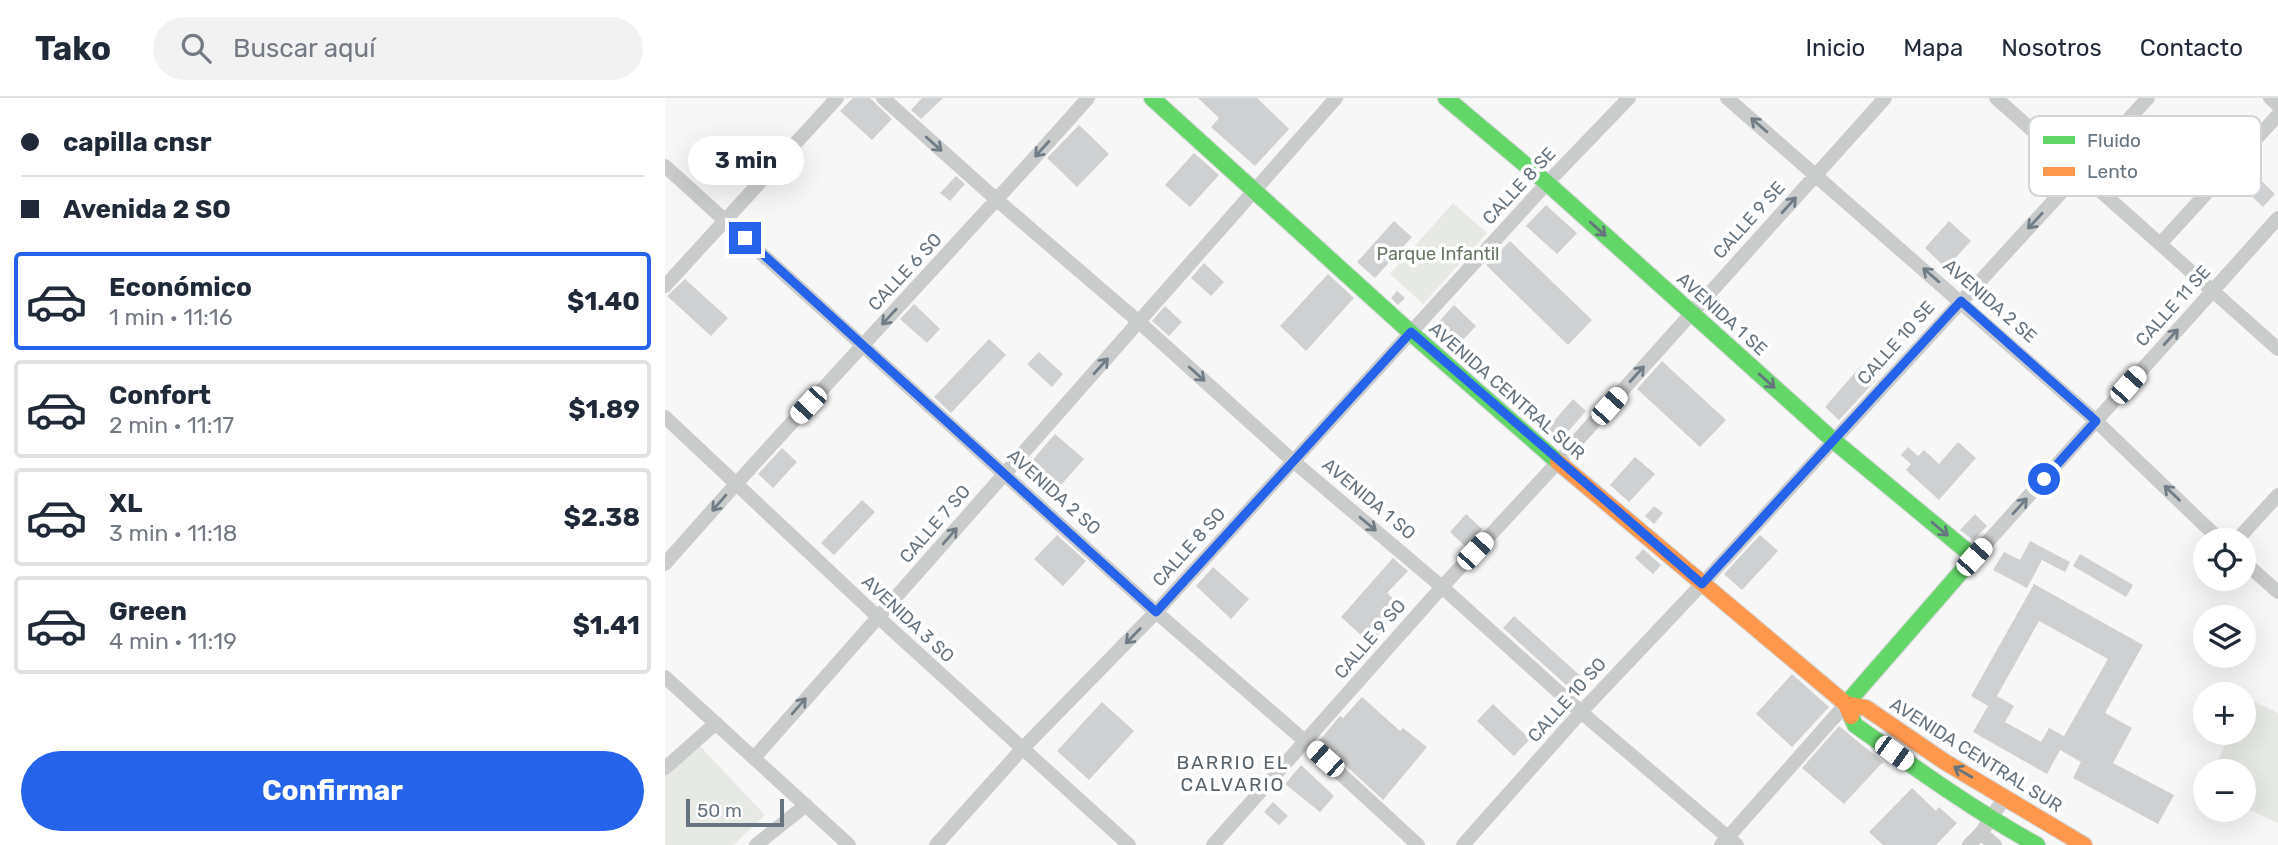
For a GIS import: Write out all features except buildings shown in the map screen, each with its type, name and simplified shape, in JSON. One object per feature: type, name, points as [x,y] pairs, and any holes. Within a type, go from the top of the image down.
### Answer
[{"type":"street","points":[[665,286],[837,98]]},
{"type":"street","name":"AVENIDA 1 SO","points":[[883,98],[1729,842]]},
{"type":"street","name":"CALLE 6 SO","points":[[665,564],[1088,98]]},
{"type":"street","name":"AVENIDA CENTRAL SUR","points":[[1152,98],[1559,462],[1846,704],[1855,725],[1990,819],[2037,845]]},
{"type":"street","name":"CALLE 7 SO","points":[[754,758],[1336,98]]},
{"type":"street","name":"AVENIDA 1 SE","points":[[1446,98],[1547,183],[1833,440],[1974,557]]},
{"type":"street","name":"CALLE 8 SE","points":[[1411,332],[1629,98]]},
{"type":"street","name":"AVENIDA 2 SE","points":[[1727,98],[2096,421],[2207,528]]},
{"type":"street","name":"CALLE 9 SE","points":[[1559,462],[1885,98]]},
{"type":"street","points":[[1996,98],[2029,127]]},
{"type":"street","points":[[2270,98],[2278,105]]},
{"type":"street","name":"CALLE 10 SE","points":[[2130,116],[2145,99]]},
{"type":"street","points":[[2261,134],[2278,115]]},
{"type":"street","name":"AVENIDA 2 SO","points":[[665,166],[1156,612],[1306,742],[1418,845]]},
{"type":"street","name":"CALLE 10 SE","points":[[1702,584],[2058,196]]},
{"type":"street","points":[[2107,196],[2278,349]]},
{"type":"street","points":[[2160,244],[2204,196]]},
{"type":"street","name":"CALLE 11 SE","points":[[1846,704],[2278,218]]},
{"type":"street","name":"CALLE 8 SO","points":[[936,845],[1022,749],[1156,612],[1411,332]]},
{"type":"street","name":"AVENIDA 3 SO","points":[[665,417],[878,617],[1129,845]]},
{"type":"street","name":"CALLE 9 SO","points":[[1213,845],[1442,587],[1559,462]]},
{"type":"street","points":[[2248,528],[2278,495]]},
{"type":"street","points":[[2256,573],[2278,592]]},
{"type":"street","name":"CALLE 10 SO","points":[[1463,845],[1581,712],[1702,584]]},
{"type":"street","points":[[665,677],[849,845]]},
{"type":"street","points":[[1729,842],[1846,704]]},
{"type":"street","name":"AVENIDA CENTRAL SUR","points":[[1846,704],[1867,708],[1945,762],[2084,845]]},
{"type":"street","points":[[665,768],[716,723]]},
{"type":"street","points":[[1969,845],[1981,833],[2005,797]]},
{"type":"street","points":[[756,845],[806,805]]},
{"type":"street","points":[[1981,833],[1995,845]]},
{"type":"green space","name":"Parque Infantil","points":[[1453,203],[1487,233],[1423,304],[1390,274]]},
{"type":"green space","points":[[2256,702],[2278,713],[2278,823],[2256,813],[2256,759],[2218,759],[2225,745],[2256,745]]},
{"type":"green space","points":[[698,744],[765,815],[733,845],[665,845],[665,776]]},
{"type":"traffic: fast","points":[[1152,98],[1558,462]]},
{"type":"traffic: fast","points":[[1446,98],[1547,183],[1834,441],[1974,557],[1846,704]]},
{"type":"traffic: fast","points":[[1851,716],[1855,725],[1922,772],[2037,845]]},
{"type":"traffic: slow","points":[[1558,462],[1846,704],[1851,716]]},
{"type":"traffic: slow","points":[[1846,704],[1866,708],[1945,762],[2084,845]]},
{"type":"district","name":"BARRIO EL CALVARIO","points":[[1233,773]]},
{"type":"route","points":[[745,238],[1156,612],[1411,332],[1702,584],[1961,301],[2096,421],[2044,479]]}]
